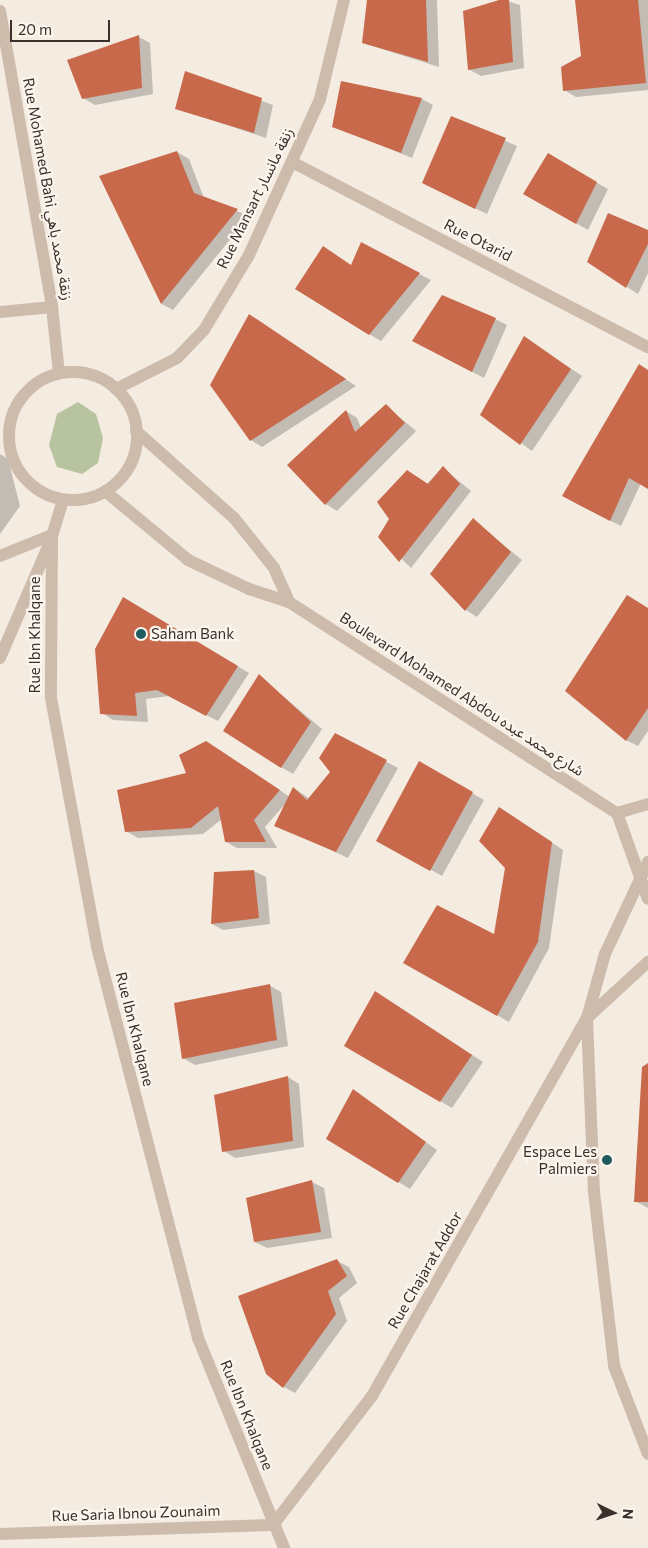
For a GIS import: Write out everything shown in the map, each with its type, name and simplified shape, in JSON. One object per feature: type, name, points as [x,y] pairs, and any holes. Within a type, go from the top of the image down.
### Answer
[{"type":"street","name":"Rue Mansart زنقة مانسار","points":[[116,389],[177,358],[204,330],[249,255],[320,99],[344,0]]},
{"type":"street","name":"Rue Mohamed Bahi زنقة محمد باهي","points":[[0,11],[52,307],[59,374]]},
{"type":"street","name":"Rue Otarid","points":[[292,162],[648,347]]},
{"type":"street","points":[[0,312],[52,307]]},
{"type":"street","points":[[59,374],[86,374],[116,389],[132,411],[136,430],[129,465],[105,491],[88,498],[63,500],[45,494],[24,478],[14,460],[9,440],[14,413],[24,395],[59,374]]},
{"type":"street","points":[[136,430],[234,518],[274,568],[289,602]]},
{"type":"street","name":"Boulevard Mohamed Abdou شارع محمد عبده","points":[[105,491],[188,560],[249,589],[289,602],[617,813]]},
{"type":"street","name":"Rue Ibn Khalqane","points":[[63,500],[52,535],[50,698],[97,946],[198,1338],[284,1548]]},
{"type":"street","points":[[0,556],[52,535]]},
{"type":"street","points":[[0,658],[52,535]]},
{"type":"street","points":[[648,804],[617,813],[639,879],[648,899]]},
{"type":"street","points":[[648,862],[605,954],[587,1018],[594,1192],[614,1366],[648,1454]]},
{"type":"street","points":[[587,1018],[648,962]]},
{"type":"street","name":"Rue Chajarat Addor","points":[[273,1525],[372,1396],[587,1018]]},
{"type":"street","name":"Rue Saria Ibnou Zounaim","points":[[0,1534],[273,1525]]},
{"type":"green space","points":[[78,402],[96,414],[103,438],[98,463],[82,474],[57,467],[49,445],[57,414]]},
{"type":"building","points":[[367,0],[426,0],[428,62],[362,43]]},
{"type":"building","points":[[499,0],[509,0],[513,62],[468,70],[463,11]]},
{"type":"building","points":[[575,0],[638,0],[646,83],[563,91],[561,67],[581,56]]},
{"type":"building","points":[[139,35],[142,88],[82,99],[67,60]]},
{"type":"building","points":[[185,71],[262,98],[254,133],[175,109]]},
{"type":"building","points":[[341,81],[422,98],[401,153],[332,127]]},
{"type":"building","points":[[451,116],[506,138],[475,209],[422,183]]},
{"type":"building","points":[[177,151],[194,193],[238,209],[161,304],[99,176]]},
{"type":"building","points":[[548,153],[597,182],[576,224],[523,194]]},
{"type":"building","points":[[608,213],[648,230],[648,244],[626,288],[587,262]]},
{"type":"building","points":[[361,242],[420,273],[369,335],[295,289],[323,246],[351,265]]},
{"type":"building","points":[[442,295],[496,318],[472,372],[412,341]]},
{"type":"building","points":[[249,314],[346,379],[250,441],[210,385]]},
{"type":"building","points":[[524,336],[571,369],[520,445],[480,415]]},
{"type":"building","points":[[639,364],[648,370],[648,489],[629,478],[610,521],[562,496]]},
{"type":"building","points":[[386,404],[405,423],[325,505],[287,465],[346,410],[355,432]]},
{"type":"building","points":[[443,466],[460,484],[399,562],[378,537],[389,519],[377,502],[407,470],[428,484]]},
{"type":"building","points":[[473,518],[511,552],[465,611],[430,574]]},
{"type":"building","points":[[627,595],[648,608],[648,708],[626,741],[565,691]]},
{"type":"building","points":[[123,597],[238,666],[206,716],[157,690],[135,693],[137,716],[100,714],[95,649]]},
{"type":"building","points":[[259,674],[311,722],[281,768],[223,731]]},
{"type":"building","points":[[335,733],[387,760],[336,852],[274,826],[293,787],[307,800],[330,772],[319,758]]},
{"type":"building","points":[[206,741],[280,790],[254,820],[266,842],[225,842],[218,806],[191,828],[125,832],[117,790],[186,773],[179,755]]},
{"type":"building","points":[[419,761],[473,792],[430,871],[376,841]]},
{"type":"building","points":[[499,807],[552,842],[538,942],[497,1016],[403,963],[437,905],[494,934],[505,868],[479,841]]},
{"type":"building","points":[[254,870],[259,918],[211,924],[214,872]]},
{"type":"building","points":[[270,984],[277,1040],[182,1059],[174,1003]]},
{"type":"building","points":[[375,991],[472,1055],[440,1102],[344,1046]]},
{"type":"building","points":[[648,1063],[648,1202],[634,1202],[642,1067]]},
{"type":"building","points":[[288,1076],[293,1141],[222,1152],[214,1095]]},
{"type":"building","points":[[353,1089],[426,1142],[398,1183],[326,1139]]},
{"type":"building","points":[[312,1180],[321,1232],[254,1242],[246,1198]]},
{"type":"building","points":[[337,1259],[347,1276],[328,1291],[336,1314],[283,1388],[266,1374],[238,1296]]},
{"type":"place","name":"Saham Bank","points":[[141,634]]},
{"type":"place","name":"Espace Les Palmiers","points":[[607,1160]]}]
